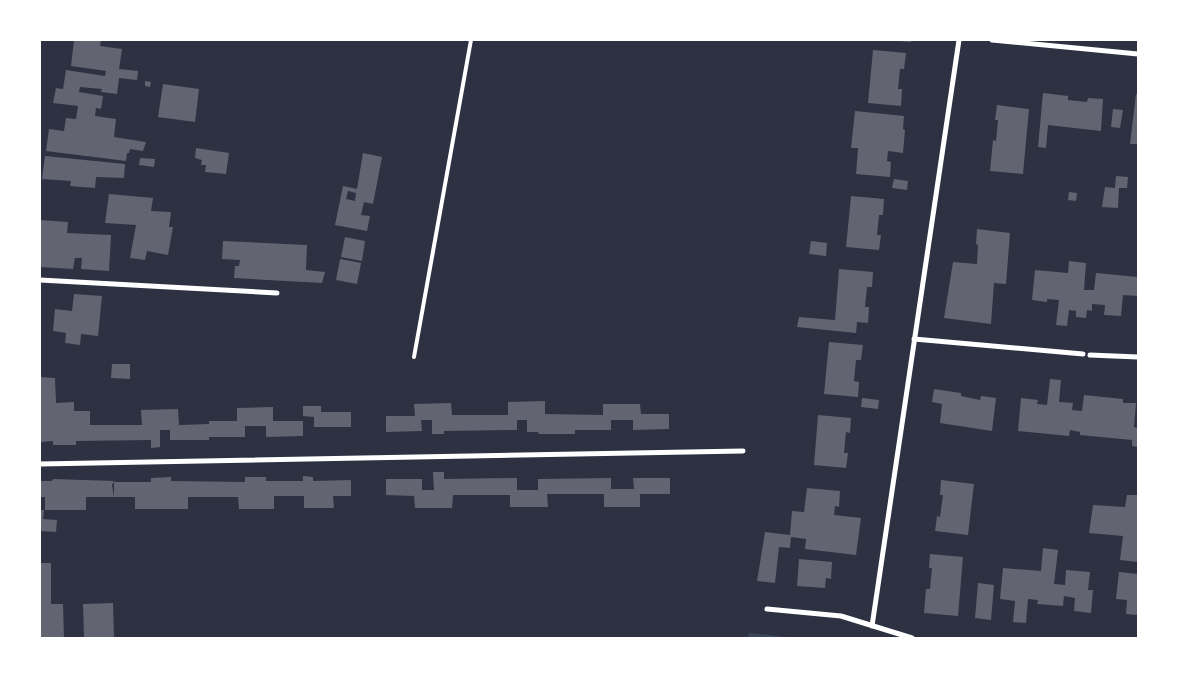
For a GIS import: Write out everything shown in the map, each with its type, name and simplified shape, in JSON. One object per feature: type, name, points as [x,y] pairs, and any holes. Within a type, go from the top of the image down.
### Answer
[{"type":"street","points":[[872,626],[959,40]]},
{"type":"street","points":[[992,40],[1138,54]]},
{"type":"street","points":[[40,280],[277,293]]},
{"type":"street","points":[[914,339],[1083,354]]},
{"type":"street","points":[[1090,355],[1138,357]]},
{"type":"street","points":[[40,464],[743,452]]},
{"type":"street","points":[[767,609],[841,616],[912,638]]},
{"type":"lane","points":[[414,357],[470,40]]},
{"type":"shaded area","points":[[749,633],[797,638],[748,638]]},
{"type":"building","points":[[74,40],[101,40],[100,46],[122,49],[119,69],[138,71],[137,80],[119,78],[117,94],[101,92],[102,89],[80,87],[79,92],[103,96],[101,109],[96,108],[95,116],[116,119],[114,137],[146,142],[143,151],[130,149],[129,153],[127,153],[126,161],[46,151],[49,129],[64,131],[66,118],[76,119],[78,106],[53,103],[56,88],[63,89],[66,70],[105,76],[106,71],[71,66]]},
{"type":"building","points":[[911,40],[911,42],[898,41]]},
{"type":"building","points":[[873,50],[906,53],[904,69],[900,69],[898,89],[902,89],[901,106],[868,103]]},
{"type":"building","points":[[145,81],[151,82],[150,87],[145,86]]},
{"type":"building","points":[[163,84],[199,89],[195,122],[158,117]]},
{"type":"building","points":[[1043,93],[1068,96],[1068,100],[1087,102],[1088,98],[1103,99],[1101,131],[1048,125],[1046,148],[1038,147]]},
{"type":"building","points":[[1136,94],[1138,94],[1138,144],[1130,144]]},
{"type":"building","points":[[997,105],[1029,109],[1023,174],[990,171],[993,140],[996,141],[998,120],[995,120]]},
{"type":"building","points":[[1113,109],[1123,110],[1120,128],[1111,127]]},
{"type":"building","points":[[855,111],[904,116],[903,153],[888,151],[887,161],[891,162],[890,177],[856,174],[858,148],[851,148]]},
{"type":"building","points":[[196,148],[229,153],[226,174],[205,172],[206,165],[201,165],[202,160],[195,158]]},
{"type":"building","points":[[363,153],[382,157],[373,204],[364,202],[361,215],[370,216],[367,231],[335,225],[343,186],[357,189]],"holes":[[[348,191],[356,193],[355,201],[346,199]]]},
{"type":"building","points":[[45,156],[125,164],[124,178],[96,177],[95,188],[70,186],[71,181],[42,179]]},
{"type":"building","points":[[140,158],[155,159],[154,167],[139,165]]},
{"type":"building","points":[[1116,176],[1128,177],[1127,188],[1119,188],[1118,208],[1102,207],[1105,187],[1115,188]]},
{"type":"building","points":[[894,179],[908,181],[907,190],[892,188]]},
{"type":"building","points":[[1069,192],[1077,193],[1076,201],[1068,200]]},
{"type":"building","points":[[109,194],[153,198],[151,211],[171,212],[169,227],[173,227],[168,255],[147,251],[145,260],[130,258],[136,225],[105,223]]},
{"type":"building","points":[[851,196],[884,199],[883,215],[879,215],[877,235],[881,235],[879,250],[846,247]]},
{"type":"building","points":[[40,220],[68,222],[67,233],[111,235],[109,271],[81,269],[82,258],[75,258],[73,269],[40,267]]},
{"type":"building","points":[[977,229],[1010,233],[1006,284],[994,283],[991,324],[944,318],[953,262],[977,264]]},
{"type":"building","points":[[345,237],[365,241],[362,261],[341,257]]},
{"type":"building","points":[[223,241],[307,245],[306,270],[325,272],[322,283],[234,278],[235,266],[239,266],[240,260],[222,259]]},
{"type":"building","points":[[811,241],[827,243],[826,256],[809,254]]},
{"type":"building","points":[[340,259],[361,263],[357,284],[336,280]]},
{"type":"building","points":[[1069,261],[1086,263],[1084,290],[1094,290],[1096,273],[1138,277],[1138,296],[1123,295],[1121,316],[1104,315],[1105,305],[1092,304],[1092,311],[1087,310],[1086,318],[1076,317],[1076,311],[1069,310],[1067,326],[1056,325],[1059,300],[1047,299],[1047,302],[1032,300],[1035,270],[1068,273]]},
{"type":"building","points":[[839,269],[873,272],[872,287],[867,287],[865,307],[869,307],[868,323],[857,322],[856,333],[797,327],[799,317],[835,320]]},
{"type":"building","points":[[74,294],[102,296],[98,336],[81,334],[80,345],[65,343],[66,333],[53,331],[55,309],[72,311]]},
{"type":"building","points":[[829,342],[863,345],[861,360],[856,360],[855,370],[854,381],[859,382],[858,397],[824,394]]},
{"type":"building","points":[[112,364],[130,364],[130,379],[111,378]]},
{"type":"building","points":[[40,377],[55,378],[56,403],[74,402],[74,411],[90,411],[90,425],[142,425],[141,410],[178,409],[179,425],[209,424],[209,421],[237,421],[237,408],[273,407],[273,421],[303,421],[303,436],[266,437],[266,426],[245,426],[245,437],[209,437],[209,440],[170,440],[170,430],[160,430],[160,447],[151,448],[151,440],[76,441],[76,445],[53,445],[53,441],[40,442]]},
{"type":"building","points":[[1050,379],[1061,380],[1059,402],[1073,403],[1072,410],[1082,411],[1084,395],[1123,399],[1123,403],[1136,403],[1134,427],[1138,428],[1138,447],[1132,446],[1132,440],[1080,435],[1080,432],[1070,430],[1069,436],[1018,431],[1021,398],[1038,400],[1037,404],[1047,405]]},
{"type":"building","points":[[934,389],[961,393],[961,396],[980,400],[981,396],[996,398],[992,431],[940,423],[942,404],[932,402]]},
{"type":"building","points":[[862,398],[879,400],[878,409],[861,407]]},
{"type":"building","points":[[545,401],[545,414],[603,415],[603,404],[640,404],[641,414],[669,414],[669,429],[633,430],[633,420],[611,420],[611,430],[575,430],[575,434],[539,434],[538,432],[527,432],[527,420],[517,420],[517,430],[444,431],[444,434],[432,434],[432,420],[421,420],[422,431],[386,432],[386,416],[415,416],[414,404],[451,403],[452,415],[508,415],[508,402]]},
{"type":"building","points":[[303,406],[321,406],[321,412],[351,412],[351,427],[314,427],[314,417],[303,416]]},
{"type":"building","points":[[818,415],[851,418],[850,433],[846,432],[844,453],[848,453],[846,468],[814,465]]},
{"type":"building","points":[[433,472],[444,472],[444,479],[517,478],[517,490],[538,490],[538,479],[611,478],[611,489],[634,489],[633,478],[670,478],[670,494],[640,494],[640,507],[604,507],[604,494],[547,494],[548,507],[510,507],[510,495],[453,495],[452,508],[415,508],[414,496],[386,495],[386,479],[422,479],[422,490],[434,490]]},
{"type":"building","points":[[303,476],[313,477],[313,481],[351,480],[351,496],[333,496],[334,508],[304,508],[304,496],[274,496],[274,509],[239,509],[238,497],[188,497],[188,509],[135,509],[135,497],[114,497],[114,482],[151,482],[151,478],[171,477],[171,481],[245,482],[245,477],[266,477],[266,481],[303,481]]},
{"type":"building","points":[[53,479],[114,481],[112,485],[114,497],[86,497],[86,510],[45,510],[45,497],[40,497],[40,481],[52,481]]},
{"type":"building","points":[[941,480],[974,484],[968,535],[935,531],[937,516],[940,517],[943,495],[940,495]]},
{"type":"building","points":[[807,488],[840,491],[839,507],[835,506],[834,515],[861,518],[856,555],[805,549],[806,539],[791,537],[790,548],[779,547],[775,583],[757,581],[765,532],[790,535],[792,511],[804,512]]},
{"type":"building","points":[[1127,495],[1138,495],[1138,562],[1120,560],[1123,536],[1089,533],[1093,505],[1125,507]]},
{"type":"building","points":[[40,510],[44,510],[43,519],[57,520],[56,532],[40,531]]},
{"type":"building","points":[[1043,548],[1058,550],[1054,584],[1065,585],[1066,570],[1090,572],[1088,590],[1093,590],[1091,613],[1074,611],[1075,598],[1064,596],[1063,606],[1037,604],[1038,600],[1028,599],[1026,623],[1013,622],[1015,601],[1000,599],[1003,568],[1041,571]]},
{"type":"building","points":[[930,554],[963,557],[958,616],[924,613],[926,589],[930,589],[932,568],[929,568]]},
{"type":"building","points":[[799,559],[832,562],[831,579],[826,578],[825,588],[797,586]]},
{"type":"building","points":[[40,563],[51,563],[51,604],[63,604],[64,638],[40,638]]},
{"type":"building","points":[[1119,572],[1138,574],[1138,615],[1126,614],[1127,600],[1116,599]]},
{"type":"building","points":[[978,583],[994,585],[991,620],[975,618]]},
{"type":"building","points":[[113,603],[114,638],[84,638],[83,604]]}]
